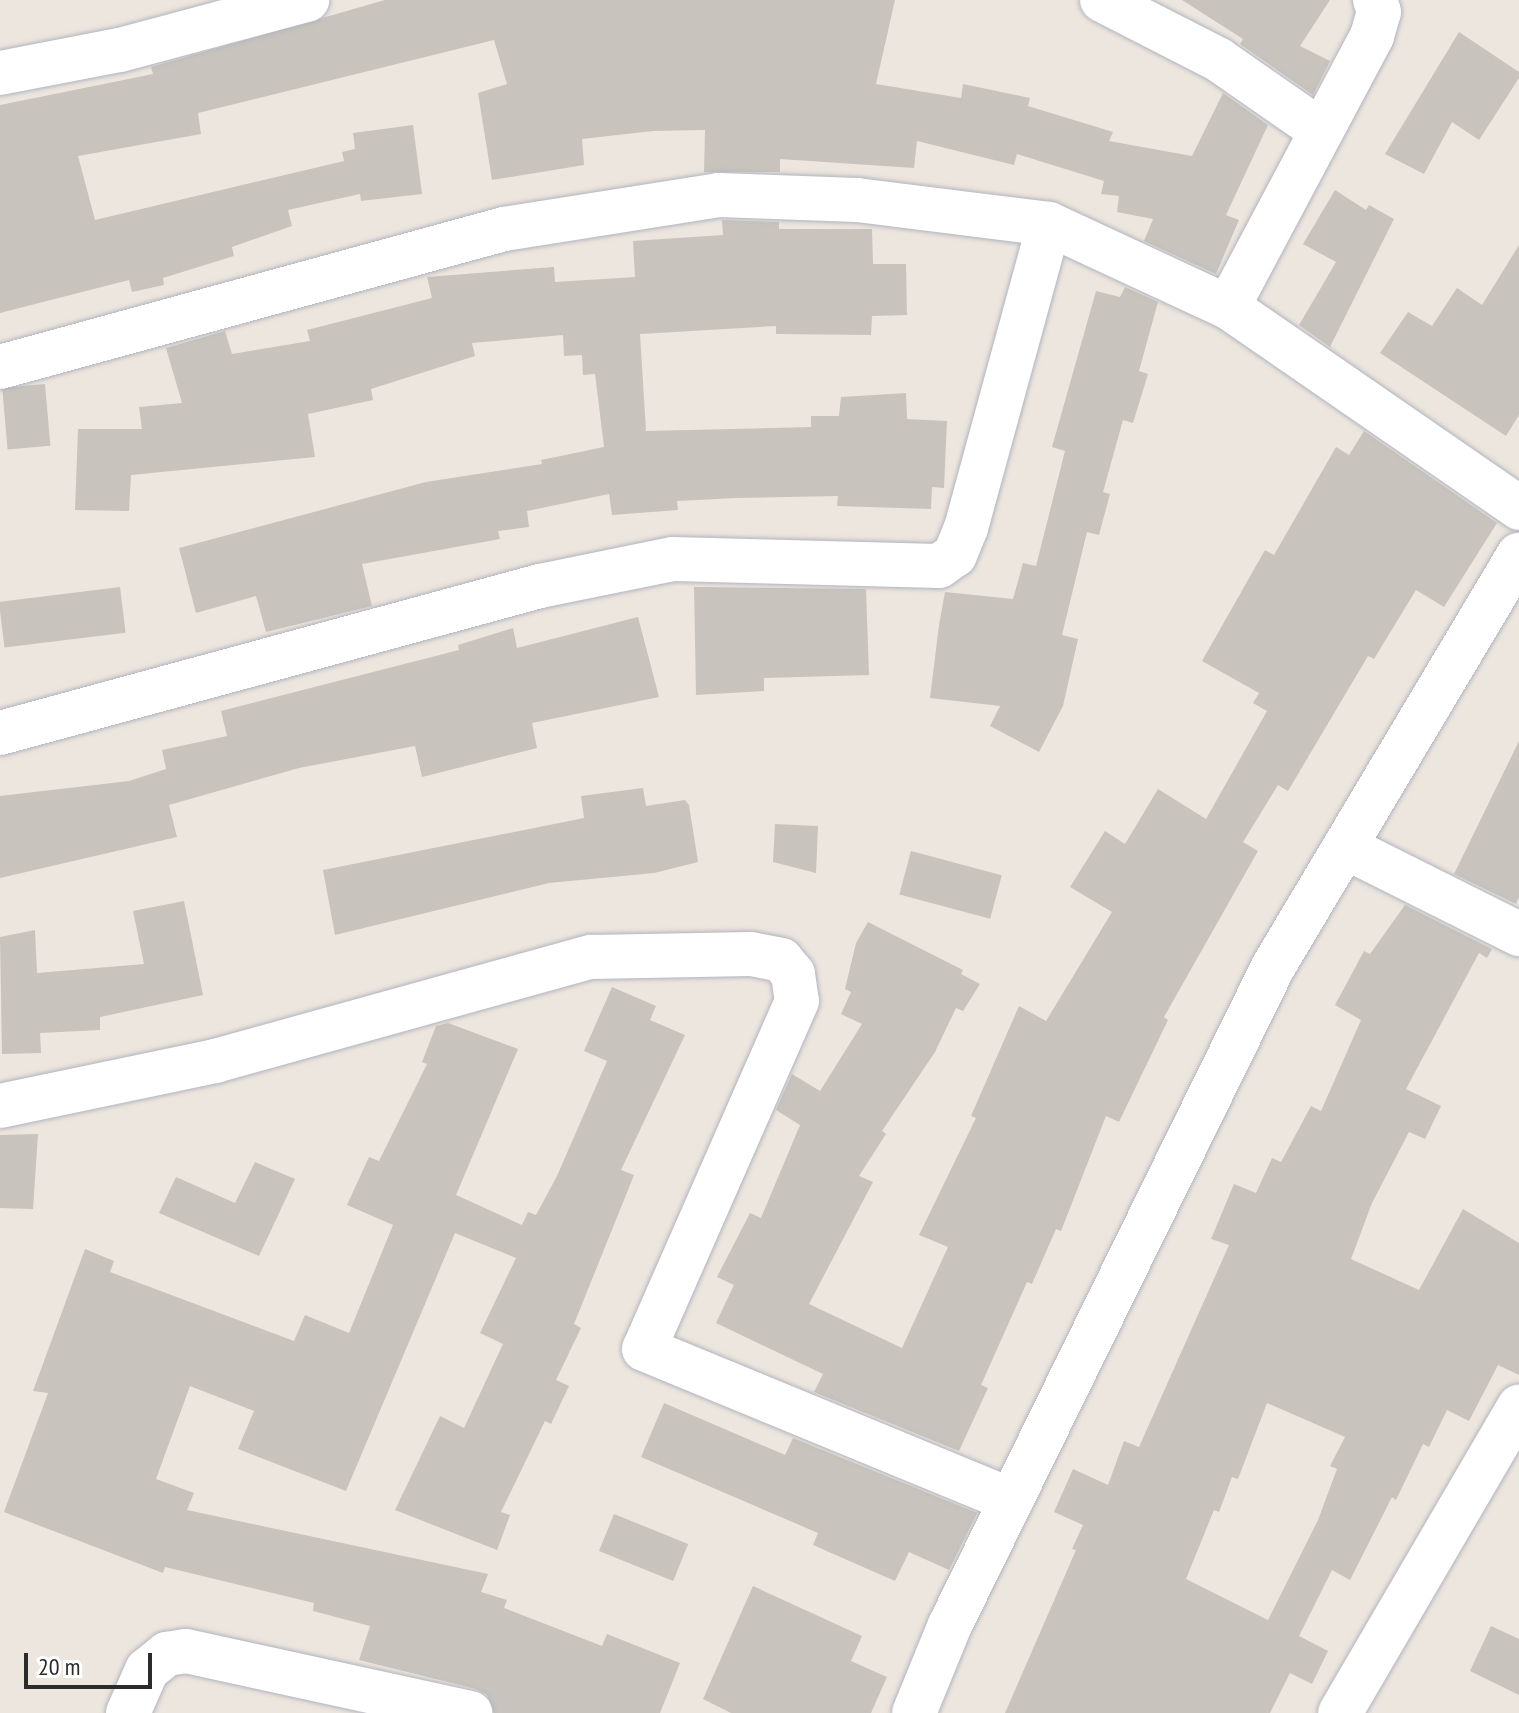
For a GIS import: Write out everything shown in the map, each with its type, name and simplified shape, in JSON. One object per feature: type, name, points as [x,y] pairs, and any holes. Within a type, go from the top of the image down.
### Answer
[{"type":"street","points":[[0,73],[120,50],[307,0]]},
{"type":"street","points":[[1102,0],[1219,60],[1321,131]]},
{"type":"street","points":[[1228,307],[1372,36],[1379,12],[1375,0]]},
{"type":"street","points":[[0,367],[504,229],[604,209],[719,195],[857,200],[1049,224],[1228,307],[1519,508]]},
{"type":"street","points":[[0,733],[540,586],[673,559],[939,566],[955,555],[966,528],[1049,224]]},
{"type":"street","points":[[914,1713],[1011,1500],[1273,967],[1345,847],[1501,623],[1519,555]]},
{"type":"street","points":[[1345,847],[1519,934]]},
{"type":"street","points":[[0,1106],[215,1061],[591,957],[751,954],[781,960],[793,974],[797,1001],[644,1349],[1011,1500]]},
{"type":"street","points":[[1340,1713],[1519,1407]]},
{"type":"street","points":[[128,1713],[147,1670],[167,1654],[186,1651],[470,1713]]},
{"type":"building","points":[[385,0],[895,0],[876,84],[961,98],[963,84],[1030,98],[1028,106],[1113,132],[1109,141],[1192,156],[1223,93],[1268,125],[1226,215],[1239,220],[1216,274],[1144,241],[1153,219],[1117,212],[1119,196],[1101,194],[1104,181],[1017,154],[1014,165],[917,141],[914,168],[780,159],[780,172],[704,172],[705,130],[653,131],[582,139],[584,165],[492,180],[478,93],[507,84],[494,40],[198,113],[201,134],[78,156],[95,220],[344,161],[342,152],[355,149],[353,133],[413,125],[422,194],[361,201],[360,194],[288,210],[292,226],[232,247],[234,256],[163,278],[164,285],[132,292],[129,280],[0,313],[0,105],[153,74],[151,67]]},
{"type":"building","points":[[1182,0],[1330,0],[1300,46],[1330,61],[1313,95],[1240,44],[1243,39]]},
{"type":"building","points":[[1459,32],[1519,72],[1519,78],[1479,140],[1452,122],[1424,174],[1385,154]]},
{"type":"building","points":[[1335,190],[1366,210],[1369,205],[1394,219],[1330,347],[1299,325],[1336,262],[1303,244]]},
{"type":"building","points":[[722,220],[779,222],[779,229],[872,229],[873,264],[906,264],[907,315],[872,316],[871,335],[776,334],[776,326],[640,334],[646,431],[811,427],[811,416],[839,416],[841,397],[906,393],[907,419],[947,421],[944,488],[932,487],[931,509],[837,506],[838,496],[677,501],[678,510],[612,515],[609,494],[527,511],[529,527],[498,531],[500,539],[362,564],[372,606],[266,632],[256,596],[196,613],[179,548],[426,482],[542,464],[541,460],[604,447],[595,374],[583,375],[582,355],[564,356],[563,335],[472,343],[475,356],[371,389],[373,400],[308,414],[315,457],[131,475],[129,511],[75,510],[78,429],[142,429],[139,407],[182,403],[166,348],[225,331],[232,354],[310,341],[307,330],[432,298],[427,277],[554,267],[555,282],[635,277],[633,241],[723,235]]},
{"type":"building","points":[[1519,245],[1519,415],[1506,436],[1380,353],[1408,312],[1432,326],[1457,288],[1482,305]]},
{"type":"building","points":[[1125,287],[1158,302],[1139,371],[1148,374],[1133,423],[1123,420],[1103,492],[1110,494],[1099,535],[1087,532],[1062,635],[1078,639],[1063,706],[1039,752],[990,726],[1000,706],[930,698],[945,592],[1013,599],[1023,563],[1036,566],[1065,451],[1052,447],[1096,291],[1120,297]]},
{"type":"building","points":[[45,384],[50,446],[8,450],[2,388]]},
{"type":"building","points":[[1364,431],[1497,523],[1444,607],[1416,590],[1374,659],[1368,656],[1288,791],[1278,785],[1243,842],[1258,851],[1164,1017],[1168,1020],[1119,1122],[1106,1116],[1061,1231],[1056,1229],[1032,1284],[1027,1282],[981,1385],[988,1388],[959,1451],[814,1392],[823,1374],[716,1323],[734,1285],[717,1277],[750,1213],[761,1218],[800,1125],[776,1110],[792,1074],[820,1091],[862,1024],[841,1014],[851,992],[845,989],[856,943],[868,922],[963,970],[961,974],[980,984],[963,1011],[956,1008],[935,1052],[882,1131],[886,1134],[859,1176],[873,1182],[809,1304],[902,1348],[948,1247],[919,1235],[976,1118],[971,1116],[1019,1006],[1046,1021],[1112,912],[1070,887],[1105,831],[1125,844],[1158,789],[1206,819],[1267,711],[1253,703],[1259,693],[1202,661],[1265,550],[1274,555],[1336,447],[1349,455]]},
{"type":"building","points":[[120,587],[126,633],[5,648],[0,602]]},
{"type":"building","points":[[694,587],[866,589],[869,675],[764,678],[764,691],[696,695]]},
{"type":"building","points":[[638,617],[659,697],[532,723],[537,748],[422,777],[415,746],[299,768],[169,805],[177,837],[0,878],[0,796],[129,781],[166,769],[162,750],[227,736],[221,711],[459,650],[458,645],[513,628],[517,648]]},
{"type":"building","points":[[1519,741],[1519,897],[1516,904],[1454,874]]},
{"type":"building","points":[[643,788],[646,806],[685,800],[689,805],[698,862],[654,873],[549,883],[335,935],[323,870],[584,818],[581,796]]},
{"type":"building","points":[[775,824],[818,826],[816,873],[773,862]]},
{"type":"building","points":[[911,851],[1002,875],[990,919],[899,894]]},
{"type":"building","points":[[184,901],[203,995],[100,1017],[100,1030],[40,1033],[41,1053],[2,1054],[0,937],[35,930],[37,973],[144,964],[133,911]]},
{"type":"building","points":[[1405,905],[1492,949],[1487,958],[1479,953],[1406,1089],[1441,1106],[1425,1139],[1409,1132],[1372,1203],[1351,1259],[1419,1290],[1463,1209],[1519,1243],[1519,1375],[1498,1365],[1469,1421],[1447,1410],[1429,1447],[1423,1444],[1396,1500],[1392,1497],[1350,1580],[1332,1570],[1299,1636],[1328,1651],[1312,1684],[1290,1673],[1270,1713],[1005,1713],[1076,1550],[1072,1549],[1083,1525],[1054,1512],[1073,1469],[1108,1485],[1124,1441],[1139,1447],[1229,1245],[1211,1239],[1234,1184],[1256,1193],[1272,1158],[1281,1162],[1311,1106],[1321,1111],[1361,1020],[1335,1005],[1364,951],[1370,954]],"holes":[[[1267,1403],[1345,1437],[1330,1466],[1337,1469],[1318,1520],[1268,1620],[1186,1579],[1214,1510],[1219,1512],[1232,1477],[1238,1479]]]},
{"type":"building","points":[[612,987],[656,1006],[650,1020],[685,1035],[621,1170],[634,1175],[574,1324],[581,1328],[556,1380],[569,1386],[551,1424],[545,1421],[501,1512],[510,1515],[497,1550],[395,1510],[440,1416],[464,1428],[503,1344],[480,1333],[516,1258],[455,1233],[346,1491],[238,1449],[254,1411],[190,1386],[156,1479],[194,1493],[187,1510],[488,1574],[481,1592],[507,1600],[504,1608],[602,1646],[607,1634],[680,1663],[660,1713],[494,1713],[487,1695],[476,1689],[359,1660],[370,1626],[313,1611],[314,1603],[165,1567],[163,1573],[4,1512],[48,1393],[33,1391],[85,1249],[114,1261],[110,1272],[294,1341],[305,1315],[349,1333],[393,1225],[347,1205],[369,1157],[379,1161],[427,1064],[422,1062],[436,1026],[448,1023],[518,1049],[456,1195],[522,1225],[528,1212],[536,1215],[557,1176],[607,1061],[584,1051]]},
{"type":"building","points":[[38,1134],[33,1209],[0,1208],[0,1135]]},
{"type":"building","points":[[255,1162],[295,1179],[259,1256],[159,1213],[176,1177],[235,1203]]},
{"type":"building","points":[[664,1403],[785,1455],[793,1438],[977,1513],[949,1570],[909,1552],[895,1581],[813,1545],[818,1533],[641,1457]]},
{"type":"building","points":[[614,1514],[688,1544],[673,1581],[599,1551]]},
{"type":"building","points":[[753,1586],[862,1636],[851,1661],[887,1677],[871,1713],[731,1713],[703,1699]]},
{"type":"building","points":[[1491,1626],[1519,1639],[1519,1695],[1470,1671]]}]
